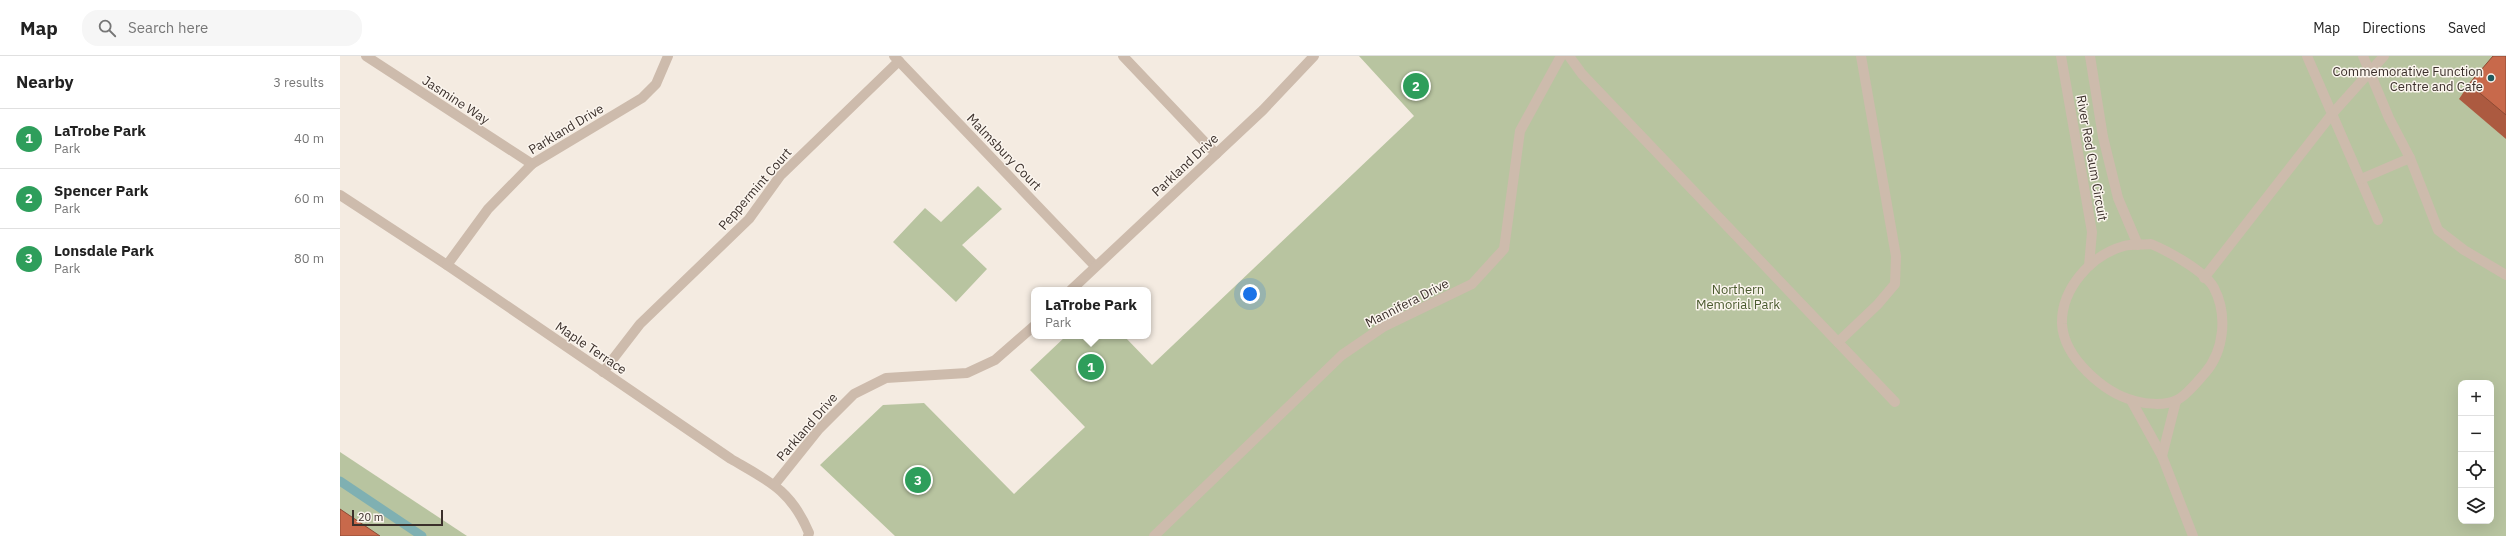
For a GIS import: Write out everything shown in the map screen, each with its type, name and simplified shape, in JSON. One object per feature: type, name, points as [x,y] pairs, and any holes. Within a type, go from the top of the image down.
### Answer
[{"type":"lane","name":"Jasmine Way","points":[[366,56],[532,164]]},
{"type":"lane","name":"Parkland Drive","points":[[447,265],[488,209],[532,164],[642,98],[656,84],[668,56]]},
{"type":"lane","points":[[1124,56],[1216,154]]},
{"type":"lane","name":"Parkland Drive","points":[[1074,287],[1263,110],[1314,56]]},
{"type":"lane","name":"Mannifera Drive","points":[[1154,536],[1342,355],[1383,327],[1472,284],[1504,249],[1520,131],[1561,56]]},
{"type":"lane","points":[[1569,56],[1582,74],[1895,402]]},
{"type":"lane","points":[[1838,342],[1878,304],[1895,284],[1896,256],[1861,56]]},
{"type":"lane","name":"River Red Gum Circuit","points":[[2061,56],[2092,232],[2089,266]]},
{"type":"lane","name":"River Red Gum Circuit","points":[[2090,56],[2103,136],[2118,198],[2138,245]]},
{"type":"lane","points":[[2307,56],[2378,220]]},
{"type":"lane","points":[[2363,56],[2369,74],[2410,158],[2438,230],[2464,250],[2506,275]]},
{"type":"lane","points":[[2204,278],[2332,114],[2384,56]]},
{"type":"lane","name":"Malmsbury Court","points":[[896,59],[1095,266]]},
{"type":"lane","name":"Peppermint Court","points":[[603,372],[640,324],[749,219],[780,176],[896,59]]},
{"type":"lane","points":[[2361,179],[2410,158]]},
{"type":"lane","name":"Maple Terrace","points":[[340,195],[447,265],[731,458],[775,484],[800,511],[809,533],[808,536]]},
{"type":"lane","points":[[2162,456],[2176,401],[2195,384],[2212,365],[2222,339],[2222,312],[2214,287],[2174,253],[2151,244],[2124,246],[2100,256],[2080,274],[2067,298],[2062,324],[2070,346],[2082,367],[2104,386],[2131,400],[2147,404],[2176,401]]},
{"type":"lane","name":"Parkland Drive","points":[[775,484],[819,429],[854,394],[886,378],[967,374],[995,360],[1031,329]]},
{"type":"lane","points":[[2131,400],[2162,456],[2193,536]]},
{"type":"green space","name":"Northern Memorial Park","points":[[1359,56],[2506,56],[2506,536],[895,536],[820,465],[883,405],[924,403],[1014,494],[1085,427],[1030,370],[1063,339],[1127,339],[1152,365],[1414,116]]},
{"type":"green space","points":[[978,186],[1002,209],[962,245],[987,269],[956,302],[893,242],[925,208],[941,222]]},
{"type":"green space","points":[[340,452],[467,536],[366,536],[340,519]]},
{"type":"building","points":[[2493,56],[2506,56],[2506,115],[2469,84]]},
{"type":"building","points":[[340,509],[380,536],[340,536]]},
{"type":"waterway","points":[[340,481],[422,536]]},
{"type":"place","name":"Commemorative Function Centre and Cafe","points":[[2491,78]]},
{"type":"place","name":"Spencer Park","points":[[1416,86]]},
{"type":"place","name":"LaTrobe Park","points":[[1091,367]]},
{"type":"place","name":"Lonsdale Park","points":[[918,480]]}]
